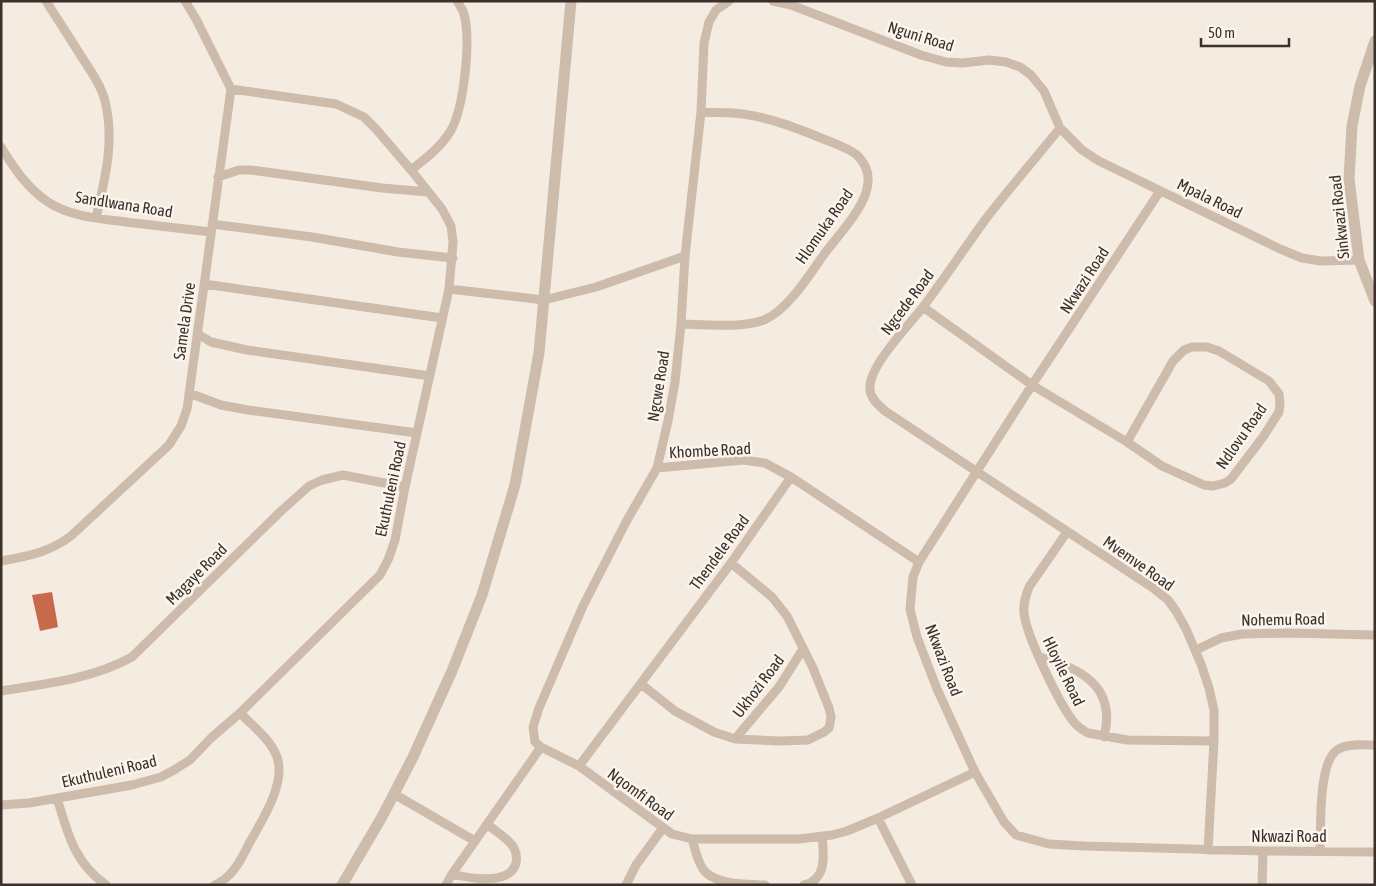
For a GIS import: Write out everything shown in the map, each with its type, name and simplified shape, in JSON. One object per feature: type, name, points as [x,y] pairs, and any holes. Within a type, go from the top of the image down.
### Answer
[{"type":"street","points":[[46,1],[94,76],[105,99],[110,149],[96,218]]},
{"type":"street","points":[[184,1],[196,19],[231,88]]},
{"type":"street","points":[[411,170],[440,145],[450,132],[455,120],[462,94],[466,59],[463,12],[457,1]]},
{"type":"street","points":[[342,885],[394,794],[452,670],[482,595],[515,485],[539,353],[571,1]]},
{"type":"street","name":"Nguni Road","points":[[773,1],[791,5],[921,55],[946,62],[963,63],[989,60],[1006,62],[1020,67],[1031,75],[1044,91],[1060,128]]},
{"type":"street","name":"Ngcwe Road","points":[[542,747],[535,742],[533,727],[544,695],[583,606],[626,522],[657,468],[674,390],[681,324],[685,256],[701,112],[704,43],[709,22],[716,10],[726,2]]},
{"type":"street","name":"Sinkwazi Road","points":[[1375,41],[1360,86],[1352,126],[1349,178],[1359,260],[1375,301]]},
{"type":"street","name":"Ekuthuleni Road","points":[[1,805],[29,803],[132,785],[160,777],[190,760],[380,575],[395,540],[449,289],[453,258],[451,226],[442,209],[411,170],[364,117],[336,104],[231,88]]},
{"type":"street","name":"Samela Drive","points":[[1,561],[32,555],[57,547],[169,445],[181,426],[187,409],[231,88]]},
{"type":"street","name":"Hlomuka Road","points":[[681,324],[746,324],[775,315],[808,276],[856,212],[866,193],[868,181],[867,169],[863,162],[856,155],[842,147],[771,120],[742,114],[701,112]]},
{"type":"street","name":"Mpala Road","points":[[1060,128],[1082,150],[1280,249],[1302,258],[1328,261],[1359,260]]},
{"type":"street","name":"Ngcede Road","points":[[977,472],[884,411],[875,402],[870,393],[870,386],[876,368],[986,220],[1060,128]]},
{"type":"street","name":"Sandlwana Road","points":[[1,147],[20,177],[42,197],[63,210],[96,218],[312,237],[398,252],[453,258]]},
{"type":"street","points":[[218,177],[239,170],[251,170],[382,188],[428,192]]},
{"type":"street","name":"Nkwazi Road","points":[[1160,190],[919,562],[913,577],[910,609],[917,637],[937,689],[975,772],[1004,822],[1016,834],[1049,844],[1208,850],[1375,852]]},
{"type":"street","points":[[449,289],[544,300],[596,287],[685,256]]},
{"type":"street","points":[[204,284],[442,318]]},
{"type":"street","name":"Ndlovu Road","points":[[923,307],[1032,385],[1127,442],[1162,466],[1196,483],[1213,486],[1225,484],[1231,479],[1279,412],[1279,394],[1269,382],[1219,351],[1207,347],[1192,347],[1184,350],[1173,361],[1127,442]]},
{"type":"street","points":[[198,334],[211,342],[247,350],[430,376]]},
{"type":"street","points":[[189,393],[221,405],[248,410],[417,433]]},
{"type":"street","name":"Khombe Road","points":[[657,468],[743,460],[765,464],[791,477]]},
{"type":"street","name":"Mvemve Road","points":[[977,472],[1168,600],[1176,611],[1196,650],[1209,688],[1214,710],[1208,850]]},
{"type":"street","name":"Magaye Road","points":[[1,691],[92,675],[114,667],[132,657],[309,486],[322,480],[343,476],[405,487]]},
{"type":"street","points":[[791,477],[919,562]]},
{"type":"street","name":"Thendele Road","points":[[579,766],[731,563],[791,477]]},
{"type":"street","name":"Hloyile Road","points":[[1066,532],[1030,587],[1026,595],[1024,613],[1028,630],[1060,701],[1074,722],[1082,730],[1104,737],[1127,740],[1214,741]]},
{"type":"street","name":"Ukhozi Road","points":[[641,684],[675,710],[714,732],[735,739],[808,740],[829,728],[831,717],[829,708],[813,668],[787,616],[772,597],[731,563]]},
{"type":"street","name":"Nohemu Road","points":[[1196,650],[1221,638],[1242,634],[1375,635]]},
{"type":"street","name":"Ukhozi Road","points":[[735,739],[779,687],[803,649]]},
{"type":"street","points":[[1040,657],[1064,664],[1090,679],[1103,697],[1106,708],[1107,725],[1104,737]]},
{"type":"street","points":[[215,885],[231,874],[241,859],[269,808],[278,776],[278,758],[270,744],[240,713]]},
{"type":"street","points":[[1320,850],[1322,792],[1326,768],[1331,756],[1338,749],[1375,745]]},
{"type":"street","points":[[446,885],[542,747]]},
{"type":"street","name":"Nqomfi Road","points":[[542,747],[579,766],[672,834],[692,839],[799,839],[847,831],[975,772]]},
{"type":"street","points":[[394,794],[475,841]]},
{"type":"street","points":[[57,798],[74,850],[84,864],[106,885]]},
{"type":"street","points":[[878,818],[912,885]]},
{"type":"street","points":[[452,874],[486,879],[499,878],[513,870],[516,855],[515,849],[487,824]]},
{"type":"street","points":[[626,885],[636,865],[663,828]]},
{"type":"street","points":[[804,885],[812,883],[819,877],[823,852],[822,836]]},
{"type":"street","points":[[692,839],[698,858],[707,874],[738,884],[765,885]]},
{"type":"street","points":[[1262,885],[1263,851]]},
{"type":"building","points":[[52,592],[58,627],[40,631],[32,595]]}]
